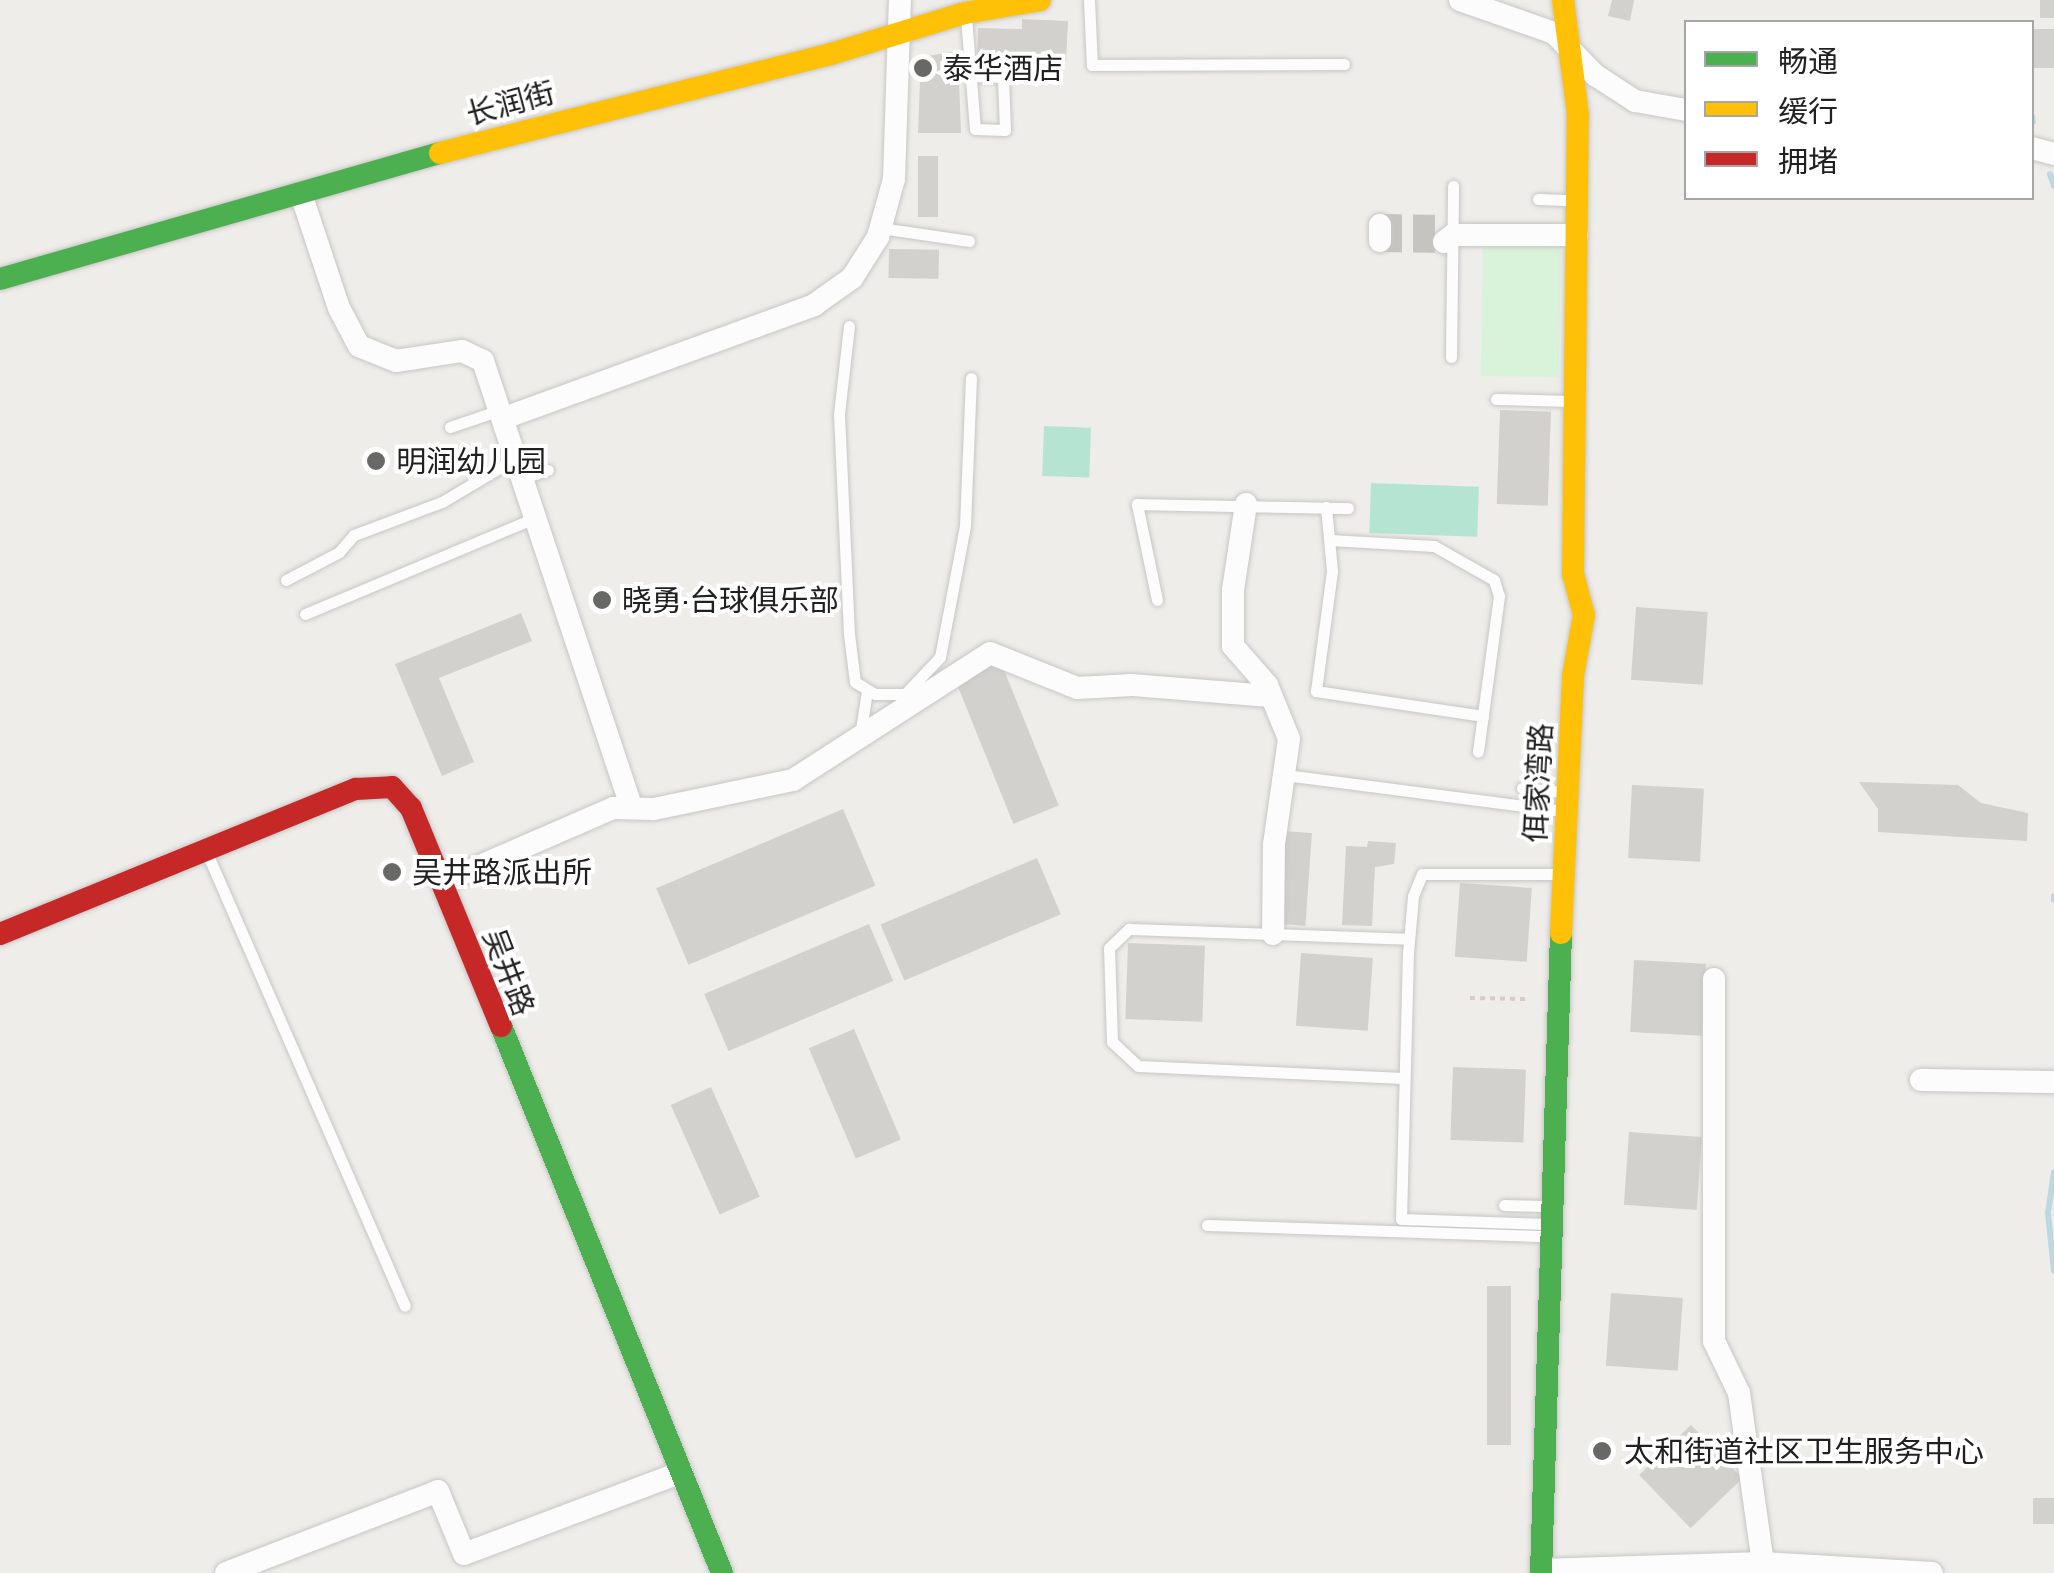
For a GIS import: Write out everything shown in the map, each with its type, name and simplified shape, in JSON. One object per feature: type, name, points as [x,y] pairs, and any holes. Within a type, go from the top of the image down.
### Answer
[{"type":"street","points":[[505,412],[833,294],[866,260],[882,228],[898,152],[900,0]]},
{"type":"street","name":"长润街","points":[[0,279],[966,13],[1040,0]]},
{"type":"street","points":[[1460,0],[1533,22],[1574,50],[1615,92],[1684,109]]},
{"type":"street","name":"佴家湾路","points":[[1540,1571],[1548,1222],[1567,802],[1573,676],[1584,615],[1574,574],[1574,50],[1563,0]]},
{"type":"street","points":[[301,194],[339,308],[359,346],[396,361],[474,353],[531,468],[538,516],[630,806]]},
{"type":"street","points":[[1447,234],[1576,234]]},
{"type":"street","points":[[1246,504],[1233,590],[1233,646],[1267,686],[1289,752],[1274,844],[1273,934]]},
{"type":"street","points":[[443,882],[613,808],[654,809],[792,780],[990,653],[1077,688],[1132,685],[1268,696]]},
{"type":"street","name":"吴井路","points":[[0,934],[152,863],[205,850],[377,785],[392,787],[410,808],[443,882],[722,1573]]},
{"type":"street","points":[[1714,979],[1714,1341],[1739,1393],[1763,1563]]},
{"type":"street","points":[[1921,1080],[2054,1082]]},
{"type":"street","points":[[226,1573],[438,1491],[468,1563],[682,1472]]},
{"type":"street","points":[[1540,1571],[1763,1563],[1932,1573]]},
{"type":"lane","points":[[1089,0],[1092,65],[1344,64]]},
{"type":"lane","points":[[966,13],[975,129],[1005,130],[1003,78],[971,76]]},
{"type":"lane","points":[[1451,356],[1447,234],[1453,186]]},
{"type":"lane","points":[[1538,200],[1576,200]]},
{"type":"lane","points":[[882,228],[970,241]]},
{"type":"lane","points":[[850,326],[839,414],[844,549],[854,682],[867,691],[905,694],[940,657],[965,526],[972,378]]},
{"type":"lane","points":[[1496,400],[1574,402]]},
{"type":"lane","points":[[450,427],[505,412]]},
{"type":"lane","points":[[286,580],[340,552],[354,534],[531,468]]},
{"type":"lane","points":[[1158,600],[1138,504],[1348,508]]},
{"type":"lane","points":[[1326,508],[1330,540],[1316,691],[1482,716]]},
{"type":"lane","points":[[305,614],[538,516]]},
{"type":"lane","points":[[1330,540],[1434,546],[1494,580],[1499,596],[1478,752]]},
{"type":"lane","points":[[860,736],[867,691]]},
{"type":"lane","points":[[1293,776],[1567,802]]},
{"type":"lane","points":[[1522,788],[1567,802]]},
{"type":"lane","points":[[205,850],[406,1306]]},
{"type":"lane","points":[[1548,1222],[1401,1219],[1409,939],[1415,884],[1432,870],[1564,874]]},
{"type":"lane","points":[[1404,1078],[1156,1070],[1117,1053],[1109,948],[1120,932],[1409,939]]},
{"type":"lane","points":[[1391,1023],[1406,1024]]},
{"type":"lane","points":[[1504,1205],[1548,1222]]},
{"type":"lane","points":[[1207,1225],[1548,1222]]},
{"type":"path","points":[[1470,998],[1520,999]]},
{"type":"green space","points":[[1483,245],[1561,246],[1559,377],[1481,376]]},
{"type":"green space","points":[[1044,426],[1091,428],[1089,478],[1042,476]]},
{"type":"green space","points":[[1371,483],[1479,487],[1477,537],[1369,533]]},
{"type":"building","points":[[1612,0],[1634,0],[1630,21],[1608,16]]},
{"type":"building","points":[[2040,0],[2054,0],[2054,18],[2040,18]]},
{"type":"building","points":[[1022,19],[1068,21],[1066,62],[977,68],[978,28],[1022,29]]},
{"type":"building","points":[[2034,29],[2054,29],[2054,68],[2034,68]]},
{"type":"building","points":[[952,52],[958,56],[961,133],[918,133],[921,57]]},
{"type":"building","points":[[918,156],[938,156],[938,217],[918,217]]},
{"type":"building","points":[[889,249],[939,250],[938,279],[888,278]]},
{"type":"building","points":[[1500,410],[1551,412],[1548,506],[1497,504]]},
{"type":"building","points":[[1636,607],[1708,612],[1703,685],[1631,680]]},
{"type":"building","points":[[521,613],[532,641],[439,678],[474,762],[442,776],[395,664]]},
{"type":"building","points":[[1000,660],[1059,806],[1013,824],[955,678]]},
{"type":"building","points":[[1859,782],[1958,785],[1981,803],[2028,813],[2027,841],[1878,832],[1878,809]]},
{"type":"building","points":[[1632,785],[1704,789],[1700,862],[1628,858]]},
{"type":"building","points":[[843,809],[875,885],[689,965],[656,888]]},
{"type":"building","points":[[1283,831],[1312,833],[1305,926],[1277,924]]},
{"type":"building","points":[[1368,841],[1396,843],[1394,864],[1375,867],[1372,926],[1342,925],[1346,846],[1367,847]]},
{"type":"building","points":[[1037,858],[1061,914],[904,981],[881,924]]},
{"type":"building","points":[[1460,883],[1532,888],[1527,962],[1455,957]]},
{"type":"building","points":[[869,924],[893,981],[728,1051],[704,994]]},
{"type":"building","points":[[1128,943],[1205,946],[1202,1022],[1125,1019]]},
{"type":"building","points":[[1301,953],[1373,958],[1368,1031],[1296,1026]]},
{"type":"building","points":[[1634,960],[1706,964],[1702,1036],[1630,1032]]},
{"type":"building","points":[[854,1029],[901,1139],[856,1159],[809,1048]]},
{"type":"building","points":[[1453,1067],[1526,1070],[1523,1143],[1450,1140]]},
{"type":"building","points":[[711,1087],[760,1197],[720,1215],[671,1105]]},
{"type":"building","points":[[1629,1132],[1702,1137],[1697,1210],[1624,1205]]},
{"type":"building","points":[[1487,1286],[1511,1286],[1511,1445],[1487,1445]]},
{"type":"building","points":[[1611,1293],[1683,1298],[1678,1371],[1606,1366]]},
{"type":"building","points":[[1691,1425],[1742,1478],[1691,1528],[1639,1475]]},
{"type":"building","points":[[2033,1498],[2054,1498],[2054,1524],[2033,1524]]},
{"type":"waterway","points":[[2050,174],[2054,186]]},
{"type":"waterway","points":[[2054,1172],[2048,1213],[2054,1271]]},
{"type":"tunnel","points":[[1380,225],[1444,226]]},
{"type":"tunnel","points":[[1380,241],[1444,242]]},
{"type":"traffic: fast","points":[[0,279],[440,153]]},
{"type":"traffic: fast","points":[[1541,1573],[1561,933]]},
{"type":"traffic: fast","points":[[501,1026],[722,1573]]},
{"type":"traffic: slow","points":[[440,153],[831,54],[965,13],[1040,0]]},
{"type":"traffic: slow","points":[[1561,933],[1573,676],[1584,615],[1573,574],[1578,115],[1563,0]]},
{"type":"traffic: jam","points":[[0,934],[356,789],[392,787],[411,808],[501,1026]]},
{"type":"place","name":"泰华酒店","points":[[923,68]]},
{"type":"place","name":"明润幼儿园","points":[[376,461]]},
{"type":"place","name":"晓勇·台球俱乐部","points":[[602,600]]},
{"type":"place","name":"吴井路派出所","points":[[392,872]]},
{"type":"place","name":"太和街道社区卫生服务中心","points":[[1602,1451]]}]
